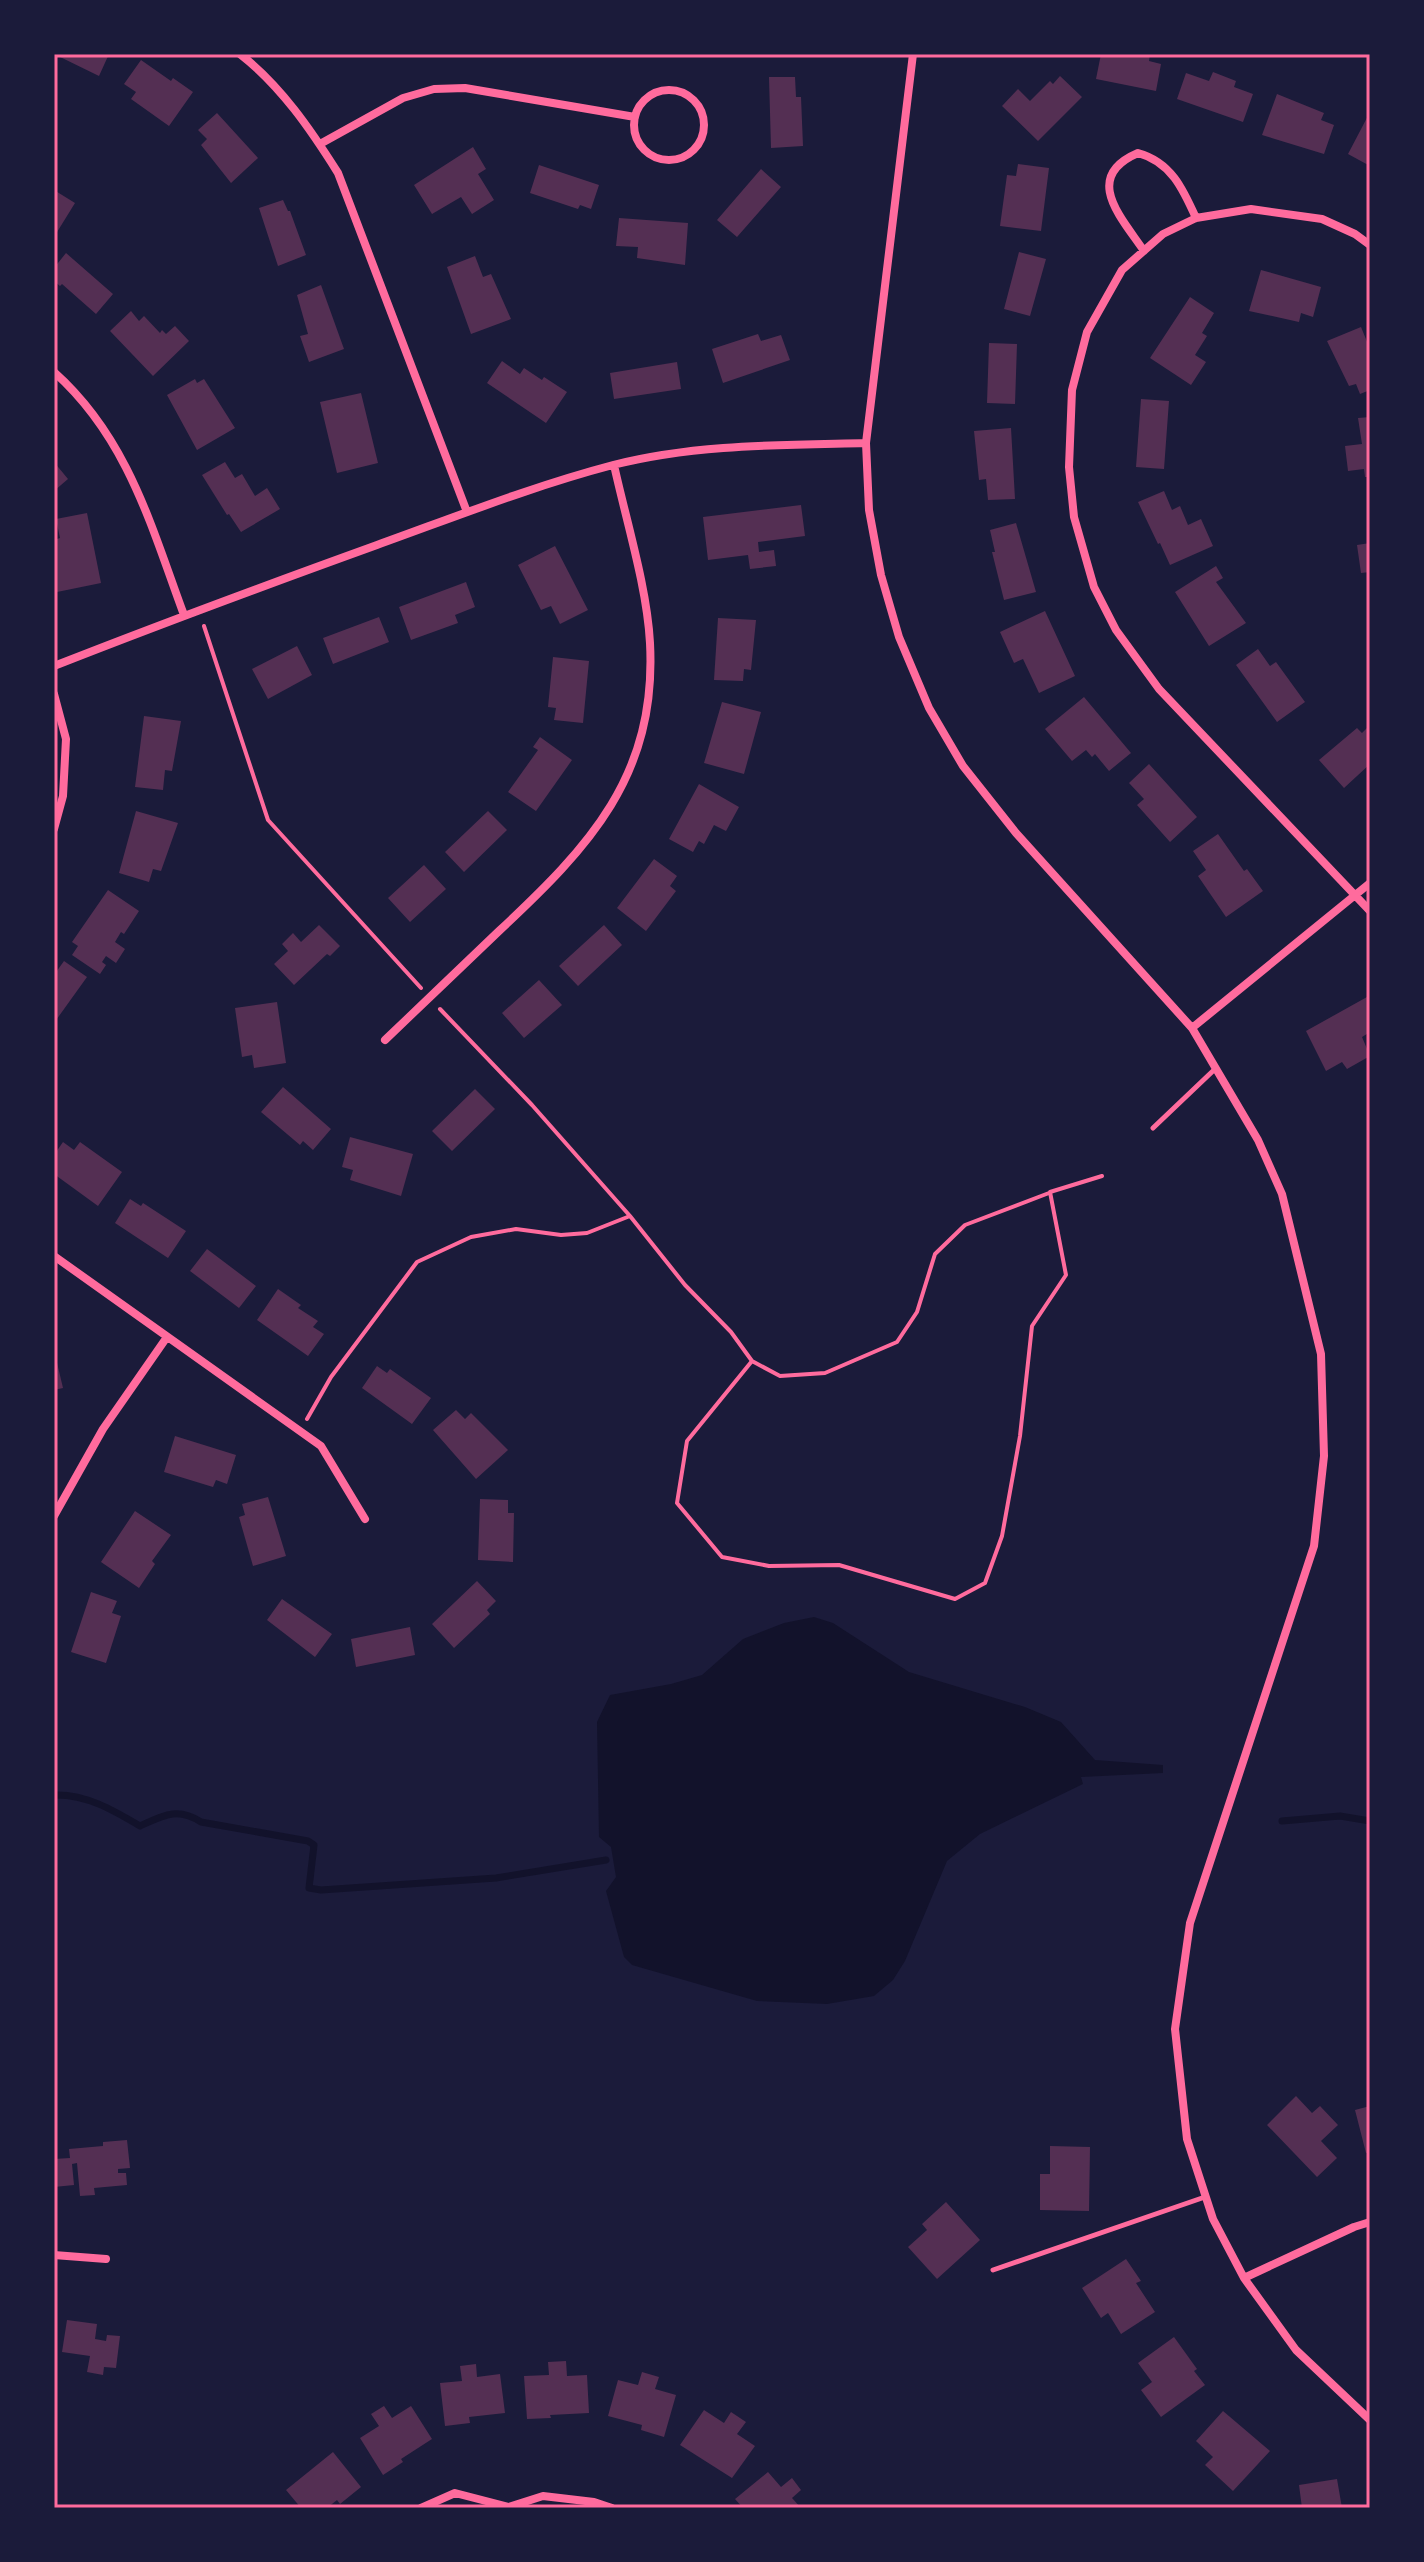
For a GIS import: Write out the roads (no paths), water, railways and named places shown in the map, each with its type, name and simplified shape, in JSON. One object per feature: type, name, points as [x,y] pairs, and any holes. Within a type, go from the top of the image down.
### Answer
[{"type":"street","points":[[240,54],[269,80],[320,144],[338,173],[467,512]]},
{"type":"street","points":[[913,54],[866,443],[869,510],[881,575],[899,637],[929,708],[963,766],[1016,833],[1192,1028],[1216,1068],[1258,1140],[1282,1194],[1321,1354],[1324,1456],[1314,1546],[1190,1923],[1175,2029],[1187,2139],[1213,2219],[1244,2278],[1296,2350],[1370,2420]]},
{"type":"street","points":[[320,144],[403,98],[434,89],[465,88],[635,117]]},
{"type":"street","points":[[671,90],[693,99],[704,120],[703,132],[692,152],[672,160],[661,159],[643,148],[634,128],[635,117],[648,97],[671,90]]},
{"type":"street","points":[[1144,251],[1110,202],[1108,183],[1114,169],[1125,158],[1138,153],[1154,157],[1173,174],[1196,218]]},
{"type":"street","points":[[1370,245],[1355,234],[1322,219],[1251,209],[1196,218],[1163,234],[1122,270],[1087,332],[1072,390],[1069,467],[1074,517],[1094,587],[1116,630],[1159,689],[1370,911]]},
{"type":"street","points":[[54,372],[77,396],[119,452],[136,485],[184,615]]},
{"type":"street","points":[[54,666],[467,512],[614,465],[738,447],[866,443]]},
{"type":"street","points":[[385,1040],[558,876],[593,835],[614,804],[633,761],[644,724],[650,644],[647,613],[614,465]]},
{"type":"street","points":[[54,694],[66,739],[63,796],[54,829]]},
{"type":"street","points":[[1192,1028],[1370,883]]},
{"type":"street","points":[[54,1256],[321,1446],[365,1519]]},
{"type":"street","points":[[54,1516],[103,1429],[167,1337]]},
{"type":"street","points":[[1244,2278],[1370,2222]]},
{"type":"street","points":[[54,2255],[106,2259]]},
{"type":"street","points":[[421,2508],[455,2493],[509,2508],[543,2496],[594,2502],[612,2508]]},
{"type":"lane","points":[[1153,1128],[1216,1068]]},
{"type":"lane","points":[[993,2270],[1206,2197]]},
{"type":"waterway","points":[[54,1795],[88,1800],[140,1826],[178,1814],[201,1822],[308,1841],[314,1845],[309,1888],[321,1890],[496,1878],[606,1860]]},
{"type":"waterway","points":[[1282,1821],[1340,1816],[1370,1821]]}]
